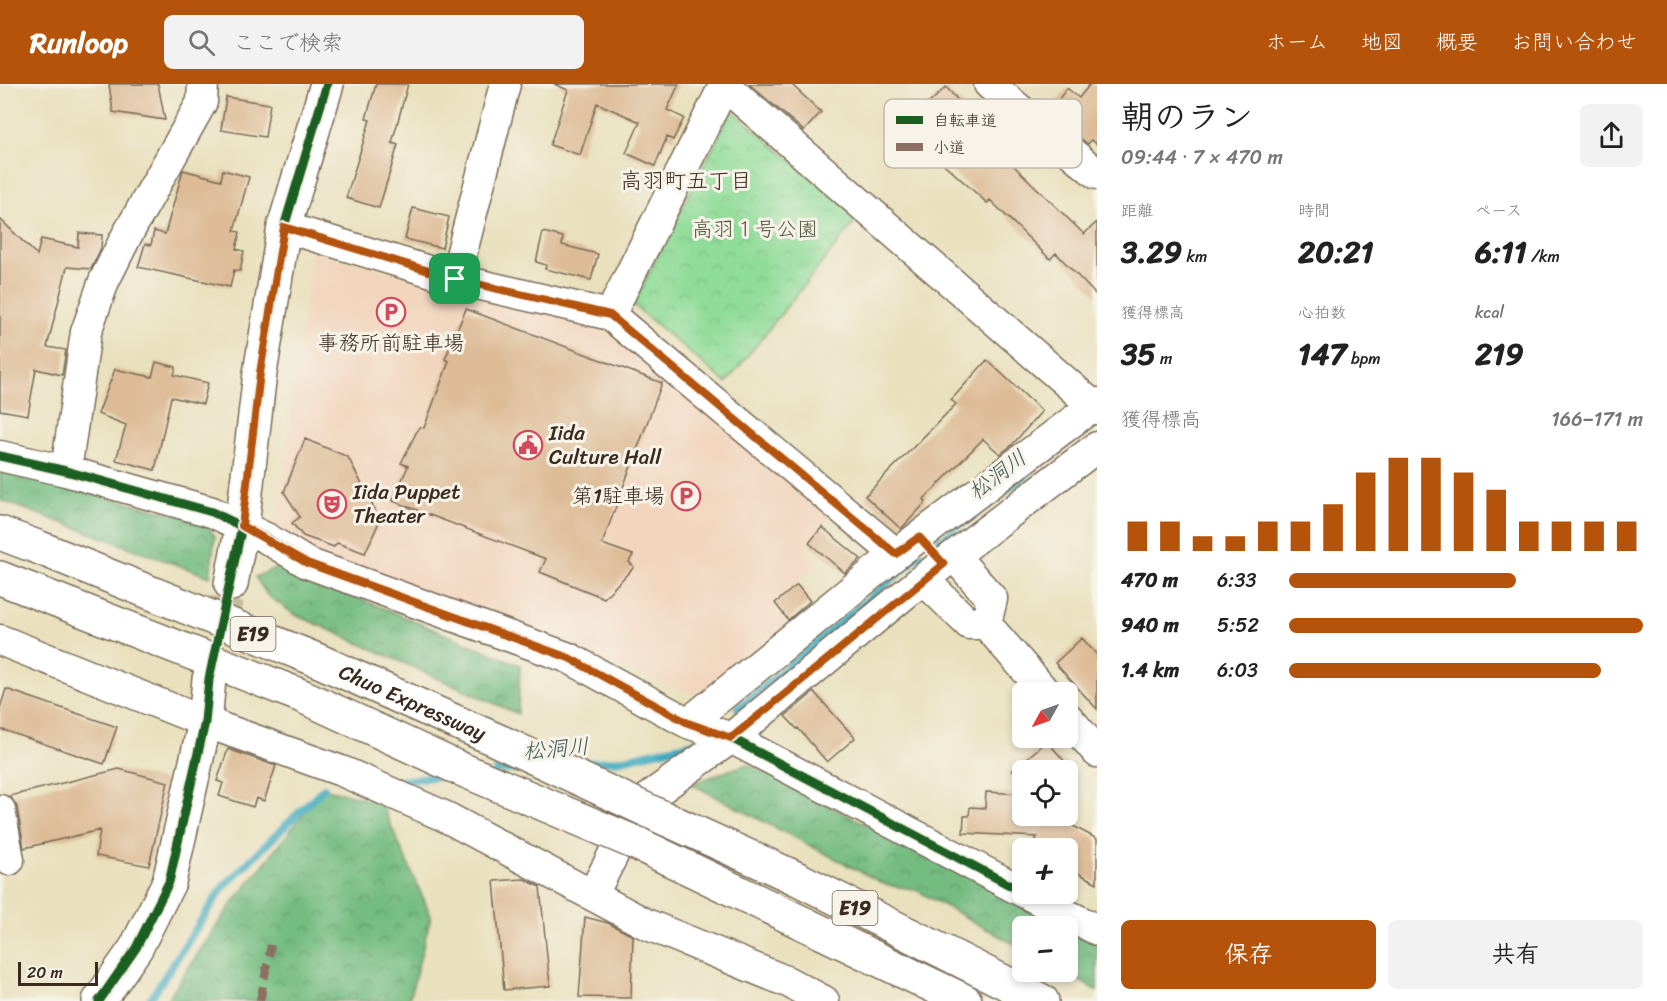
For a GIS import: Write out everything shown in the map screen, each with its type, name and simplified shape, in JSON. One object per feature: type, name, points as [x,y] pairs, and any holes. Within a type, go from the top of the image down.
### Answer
[{"type":"main road","points":[[231,584],[242,526],[260,373],[284,227],[327,84]]},
{"type":"main road","name":"Chuo Expressway","points":[[0,533],[317,660],[503,743],[798,879],[1042,1001]]},
{"type":"main road","name":"Chuo Expressway","points":[[0,578],[302,696],[456,767],[638,844],[965,1001]]},
{"type":"main road","points":[[99,1001],[136,948],[169,882],[205,722],[208,679]]},
{"type":"street","points":[[66,471],[86,332],[104,280],[202,102],[203,84]]},
{"type":"street","points":[[455,279],[505,84]]},
{"type":"street","points":[[610,315],[725,84],[1096,406],[907,546],[688,723]]},
{"type":"street","points":[[989,84],[1007,99]]},
{"type":"street","points":[[1082,162],[1097,174]]},
{"type":"street","points":[[284,227],[455,279],[610,315],[907,546],[992,599],[986,624]]},
{"type":"street","points":[[593,894],[613,855],[626,821],[652,795],[731,738],[940,566],[1097,447]]},
{"type":"street","points":[[0,456],[66,471],[212,512],[242,526],[307,563],[569,658],[688,723],[731,738],[1012,886]]},
{"type":"street","points":[[940,566],[969,624],[986,624],[1036,682]]},
{"type":"street","points":[[0,640],[205,722],[344,772],[447,818],[646,924],[788,982],[824,1001]]},
{"type":"street","points":[[1078,730],[1097,752]]},
{"type":"street","points":[[0,810],[9,860]]},
{"type":"street","points":[[1046,904],[1097,930]]},
{"type":"shaded area","points":[[312,251],[605,329],[831,515],[803,548],[818,564],[771,603],[791,629],[708,700],[593,656],[331,567],[276,531]]},
{"type":"green space","name":"高羽１号公園","points":[[732,110],[858,218],[726,383],[633,305]]},
{"type":"green space","points":[[0,472],[201,520],[215,536],[210,577],[0,500]]},
{"type":"green space","points":[[281,566],[520,665],[518,714],[294,614],[268,596],[255,577]]},
{"type":"green space","points":[[747,764],[1012,898],[1012,904],[1024,904],[1047,916],[1012,916],[1012,943],[914,889],[886,885],[691,784]]},
{"type":"green space","points":[[324,788],[381,803],[431,916],[409,1001],[166,1001],[228,909]]},
{"type":"green space","points":[[1078,932],[1097,943],[1097,991],[1078,980]]},
{"type":"building","points":[[109,84],[158,84],[165,120],[113,112]]},
{"type":"building","points":[[376,84],[408,84],[392,143],[398,145],[379,208],[346,198],[370,120],[366,119]]},
{"type":"building","points":[[554,84],[679,84],[667,110],[684,118],[673,140],[667,137],[655,166],[626,153],[640,122],[597,103],[580,155],[550,145],[568,90]]},
{"type":"building","points":[[749,84],[791,84],[821,112],[804,131]]},
{"type":"building","points":[[1090,84],[1097,84],[1097,144],[1091,140],[1088,144],[1082,139],[1082,99],[1059,99],[1067,88],[1079,98]]},
{"type":"building","points":[[946,87],[957,99],[933,99]]},
{"type":"building","points":[[226,97],[270,104],[265,137],[221,130]]},
{"type":"building","points":[[948,168],[1016,168],[1084,234],[1097,222],[1097,296],[1056,253],[1050,259],[990,200],[987,203]]},
{"type":"building","points":[[183,170],[221,180],[223,170],[249,177],[234,231],[240,232],[236,249],[244,251],[240,271],[234,270],[230,287],[138,267],[145,244],[151,245],[154,231],[165,234]]},
{"type":"building","points":[[413,208],[449,217],[442,248],[405,239]]},
{"type":"building","points":[[0,219],[37,255],[41,239],[78,247],[79,233],[102,235],[101,248],[91,269],[67,267],[47,347],[66,350],[62,375],[36,369],[28,415],[0,410]]},
{"type":"building","points":[[543,232],[563,237],[562,245],[598,254],[591,280],[545,269],[546,265],[536,262]]},
{"type":"building","name":"Iida Culture Hall","points":[[466,309],[662,383],[602,544],[633,555],[629,562],[634,567],[604,598],[540,572],[546,559],[393,501],[408,466],[401,463],[419,427],[424,428],[449,361],[445,359]]},
{"type":"building","points":[[987,360],[1042,411],[1012,445],[1000,454],[983,439],[924,499],[926,502],[901,529],[865,496],[956,404],[951,400]]},
{"type":"building","points":[[156,362],[176,367],[174,375],[208,383],[203,404],[171,397],[155,470],[116,460],[126,425],[98,414],[115,369],[152,377]]},
{"type":"building","name":"Iida Puppet Theater","points":[[305,439],[348,457],[380,520],[365,553],[337,543],[334,547],[303,536],[292,523],[300,517],[284,492]]},
{"type":"building","points":[[822,527],[861,559],[845,573],[809,543]]},
{"type":"building","points":[[797,585],[810,601],[788,620],[775,603]]},
{"type":"building","points":[[1082,638],[1097,655],[1097,709],[1078,688],[1078,682],[1072,682],[1055,663]]},
{"type":"building","points":[[6,689],[117,727],[104,764],[0,729],[0,708]]},
{"type":"building","points":[[814,692],[855,738],[827,762],[785,716]]},
{"type":"building","points":[[1039,748],[1053,748],[1063,760],[1025,760]]},
{"type":"building","points":[[228,749],[276,766],[264,801],[256,798],[253,807],[219,796],[223,783],[217,781]]},
{"type":"building","points":[[119,769],[168,782],[149,866],[96,856],[100,830],[24,848],[17,807],[10,796]]},
{"type":"building","points":[[986,792],[1012,793],[1012,826],[1073,826],[1097,839],[1097,883],[1078,873],[1078,838],[1036,838],[963,833],[964,816],[969,816],[970,807],[985,808]]},
{"type":"building","points":[[524,879],[540,887],[550,986],[504,990],[494,881]]},
{"type":"building","points":[[585,917],[608,923],[633,936],[631,998],[579,997]]},
{"type":"waterway","name":"松洞川","points":[[936,543],[1029,473]]},
{"type":"waterway","name":"松洞川","points":[[738,708],[921,555]]},
{"type":"waterway","name":"松洞川","points":[[577,764],[621,760],[699,742],[705,735]]},
{"type":"waterway","name":"松洞川","points":[[496,771],[531,768]]},
{"type":"waterway","name":"松洞川","points":[[400,781],[447,775]]},
{"type":"waterway","name":"松洞川","points":[[149,1001],[223,887],[324,788]]},
{"type":"tunnel","points":[[209,679],[231,584]]},
{"type":"marked path","points":[[260,1001],[271,945]]},
{"type":"cycle path","points":[[99,1001],[136,948],[169,882],[205,722],[209,679],[242,526],[260,373],[284,227],[327,84]]},
{"type":"cycle path","points":[[0,456],[66,471],[212,512],[266,538],[307,563],[569,658],[688,723],[731,738],[1012,886]]},
{"type":"place","name":"事務所前駐車場","points":[[391,312]]},
{"type":"place","name":"Iida Culture Hall","points":[[528,445]]},
{"type":"place","name":"第1駐車場","points":[[686,496]]},
{"type":"place","name":"Iida Puppet Theater","points":[[332,504]]},
{"type":"district","name":"高羽町五丁目","points":[[686,180]]},
{"type":"route","points":[[284,227],[455,279],[610,315],[896,554],[919,537],[944,564],[731,738],[688,723],[569,658],[307,563],[242,526],[260,373],[284,227]]}]
